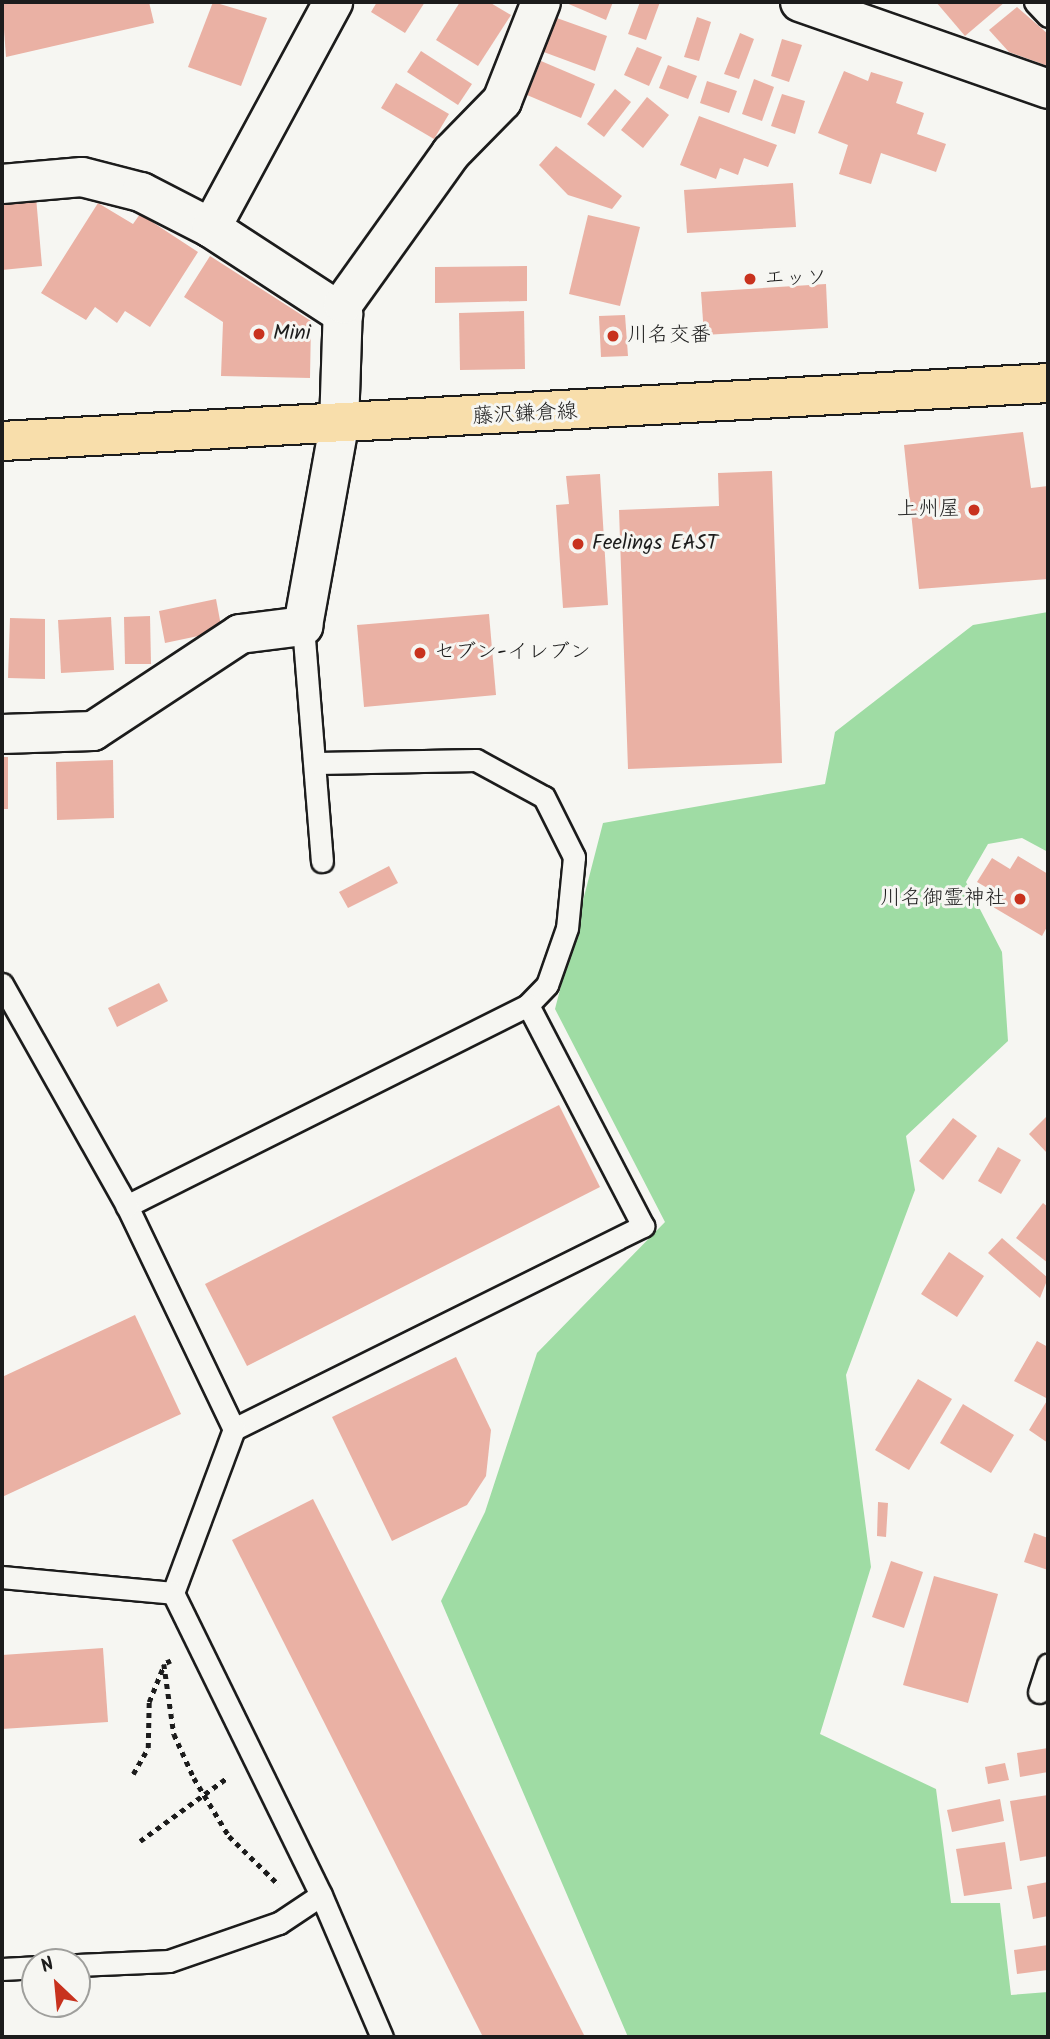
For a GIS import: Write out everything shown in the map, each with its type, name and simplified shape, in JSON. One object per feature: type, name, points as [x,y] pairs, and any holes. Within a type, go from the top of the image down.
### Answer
[{"type":"main road","name":"藤沢鎌倉線","points":[[2,441],[339,426],[1048,383]]},
{"type":"street","points":[[211,228],[332,2]]},
{"type":"street","points":[[2,734],[93,731],[240,634],[303,626],[339,426],[343,314],[358,281],[451,153],[502,101],[541,2]]},
{"type":"street","points":[[800,2],[1048,89]]},
{"type":"street","points":[[2,184],[57,177],[103,180],[166,202],[343,314]]},
{"type":"lane","points":[[1035,2],[1048,16]]},
{"type":"lane","points":[[303,626],[317,763],[322,861]]},
{"type":"lane","points":[[127,1206],[528,1005],[547,985],[567,928],[574,857],[544,797],[476,760],[317,763]]},
{"type":"lane","points":[[2,984],[127,1206],[234,1429]]},
{"type":"lane","points":[[382,2037],[321,1895],[173,1593],[234,1429],[643,1226],[528,1005]]},
{"type":"lane","points":[[2,1577],[173,1593]]},
{"type":"lane","points":[[1039,1692],[1048,1664]]},
{"type":"lane","points":[[91,1964],[169,1961],[279,1923],[321,1895]]},
{"type":"lane","points":[[2,1969],[21,1968]]},
{"type":"path","points":[[133,1774],[148,1748],[149,1702],[164,1664],[200,1647]]},
{"type":"path","points":[[164,1664],[174,1734],[204,1795],[229,1836],[302,1908]]},
{"type":"path","points":[[140,1841],[204,1795]]},
{"type":"green space","points":[[1048,612],[1048,852],[1022,838],[988,844],[966,882],[1002,952],[1008,1041],[906,1136],[915,1190],[846,1375],[871,1567],[820,1734],[936,1789],[951,1903],[1000,1903],[1011,1995],[1048,1992],[1048,2037],[628,2037],[441,1601],[485,1512],[537,1353],[665,1222],[555,1009],[603,823],[825,784],[835,732],[973,625]]},
{"type":"building","points":[[2,2],[149,2],[154,23],[6,57]]},
{"type":"building","points":[[213,2],[267,18],[241,86],[188,67]]},
{"type":"building","points":[[377,2],[425,2],[405,33],[371,12]]},
{"type":"building","points":[[460,2],[489,2],[511,15],[478,66],[436,40]]},
{"type":"building","points":[[564,2],[613,2],[606,20]]},
{"type":"building","points":[[640,2],[660,2],[646,40],[628,34]]},
{"type":"building","points":[[936,2],[1005,2],[965,36]]},
{"type":"building","points":[[1017,7],[1048,34],[1048,66],[1009,52],[989,30]]},
{"type":"building","points":[[554,17],[607,36],[595,71],[541,51]]},
{"type":"building","points":[[697,17],[711,22],[699,61],[684,57]]},
{"type":"building","points":[[740,33],[754,39],[739,79],[724,74]]},
{"type":"building","points":[[782,39],[802,45],[789,82],[771,76]]},
{"type":"building","points":[[637,47],[662,57],[649,86],[624,75]]},
{"type":"building","points":[[421,51],[472,84],[458,105],[407,72]]},
{"type":"building","points":[[541,61],[595,84],[581,118],[527,95]]},
{"type":"building","points":[[668,65],[697,76],[688,99],[659,88]]},
{"type":"building","points":[[844,71],[868,81],[871,72],[903,82],[896,103],[924,113],[917,134],[946,144],[936,172],[881,153],[871,184],[839,174],[848,145],[818,133]]},
{"type":"building","points":[[754,79],[774,87],[762,121],[742,114]]},
{"type":"building","points":[[707,81],[737,91],[729,113],[700,103]]},
{"type":"building","points":[[396,83],[449,114],[434,139],[381,108]]},
{"type":"building","points":[[615,89],[631,102],[604,137],[587,124]]},
{"type":"building","points":[[782,94],[805,101],[795,134],[771,126]]},
{"type":"building","points":[[647,97],[669,115],[643,148],[621,130]]},
{"type":"building","points":[[699,116],[777,145],[768,167],[744,158],[738,175],[720,168],[716,179],[680,165]]},
{"type":"building","points":[[556,146],[622,196],[612,209],[568,195],[539,165]]},
{"type":"building","points":[[793,183],[796,227],[687,233],[684,190]]},
{"type":"building","points":[[36,197],[42,266],[2,270],[2,200]]},
{"type":"building","points":[[98,203],[133,224],[140,214],[198,252],[150,327],[125,311],[117,323],[95,307],[86,320],[41,293]]},
{"type":"building","points":[[588,215],[640,227],[620,306],[569,294]]},
{"type":"building","points":[[210,256],[311,321],[310,378],[221,376],[223,322],[184,297]]},
{"type":"building","points":[[527,266],[527,301],[435,303],[435,267]]},
{"type":"building","points":[[826,284],[828,328],[704,335],[701,292]]},
{"type":"building","points":[[524,311],[525,369],[460,370],[459,313]]},
{"type":"building","name":"川名交番","points":[[625,315],[628,356],[601,357],[599,316]]},
{"type":"building","points":[[1023,432],[1031,488],[1048,486],[1048,579],[919,589],[904,445]]},
{"type":"building","points":[[772,471],[782,763],[628,769],[619,510],[719,506],[718,473]]},
{"type":"building","points":[[600,474],[608,605],[563,608],[556,505],[569,504],[566,476]]},
{"type":"building","points":[[216,599],[222,631],[165,643],[159,611]]},
{"type":"building","points":[[489,614],[496,695],[364,707],[357,625]]},
{"type":"building","points":[[150,616],[151,664],[125,664],[124,617]]},
{"type":"building","points":[[111,617],[114,670],[61,673],[58,620]]},
{"type":"building","points":[[10,618],[45,619],[45,679],[8,678]]},
{"type":"building","points":[[2,757],[8,757],[8,809],[2,809]]},
{"type":"building","points":[[113,760],[114,818],[57,820],[56,762]]},
{"type":"building","name":"川名御霊神社","points":[[1018,856],[1048,874],[1048,925],[1042,936],[988,904],[996,893],[977,882],[992,858],[1010,869]]},
{"type":"building","points":[[389,866],[398,883],[348,908],[339,892]]},
{"type":"building","points":[[159,983],[168,1001],[117,1027],[108,1008]]},
{"type":"building","points":[[559,1105],[600,1187],[247,1366],[205,1284]]},
{"type":"building","points":[[1048,1115],[1048,1154],[1029,1134]]},
{"type":"building","points":[[953,1118],[977,1136],[943,1180],[919,1161]]},
{"type":"building","points":[[998,1147],[1021,1160],[1001,1194],[978,1181]]},
{"type":"building","points":[[1043,1203],[1048,1207],[1048,1263],[1016,1238]]},
{"type":"building","points":[[1002,1238],[1048,1278],[1040,1298],[988,1253]]},
{"type":"building","points":[[949,1252],[984,1276],[957,1317],[921,1294]]},
{"type":"building","points":[[135,1315],[181,1414],[2,1497],[2,1377]]},
{"type":"building","points":[[1037,1341],[1048,1347],[1048,1399],[1014,1381]]},
{"type":"building","points":[[456,1357],[491,1430],[486,1476],[467,1505],[392,1541],[332,1417]]},
{"type":"building","points":[[918,1379],[952,1399],[909,1470],[875,1450]]},
{"type":"building","points":[[1048,1399],[1048,1443],[1029,1430]]},
{"type":"building","points":[[963,1404],[1014,1435],[991,1473],[940,1443]]},
{"type":"building","points":[[313,1499],[585,2037],[483,2037],[232,1540]]},
{"type":"building","points":[[878,1502],[888,1503],[886,1537],[877,1536]]},
{"type":"building","points":[[1034,1533],[1048,1538],[1048,1570],[1024,1562]]},
{"type":"building","points":[[891,1561],[923,1572],[904,1628],[872,1617]]},
{"type":"building","points":[[934,1576],[998,1594],[968,1703],[903,1685]]},
{"type":"building","points":[[103,1648],[108,1722],[2,1729],[2,1655]]},
{"type":"building","points":[[1048,1748],[1048,1772],[1020,1777],[1017,1753]]},
{"type":"building","points":[[1005,1763],[1009,1780],[988,1784],[985,1767]]},
{"type":"building","points":[[1048,1795],[1048,1856],[1020,1861],[1010,1801]]},
{"type":"building","points":[[1000,1799],[1004,1821],[952,1832],[947,1810]]},
{"type":"building","points":[[1005,1842],[1012,1889],[964,1896],[956,1849]]},
{"type":"building","points":[[1048,1882],[1048,1916],[1033,1919],[1027,1886]]},
{"type":"building","points":[[1048,1945],[1048,1970],[1017,1974],[1014,1950]]},
{"type":"place","name":"エッソ","points":[[750,279]]},
{"type":"place","name":"Mini","points":[[259,334]]},
{"type":"place","name":"川名交番","points":[[613,336]]},
{"type":"place","name":"上州屋","points":[[974,510]]},
{"type":"place","name":"Feelings EAST","points":[[578,544]]},
{"type":"place","name":"セブン-イレブン","points":[[420,653]]},
{"type":"place","name":"川名御霊神社","points":[[1020,899]]}]
